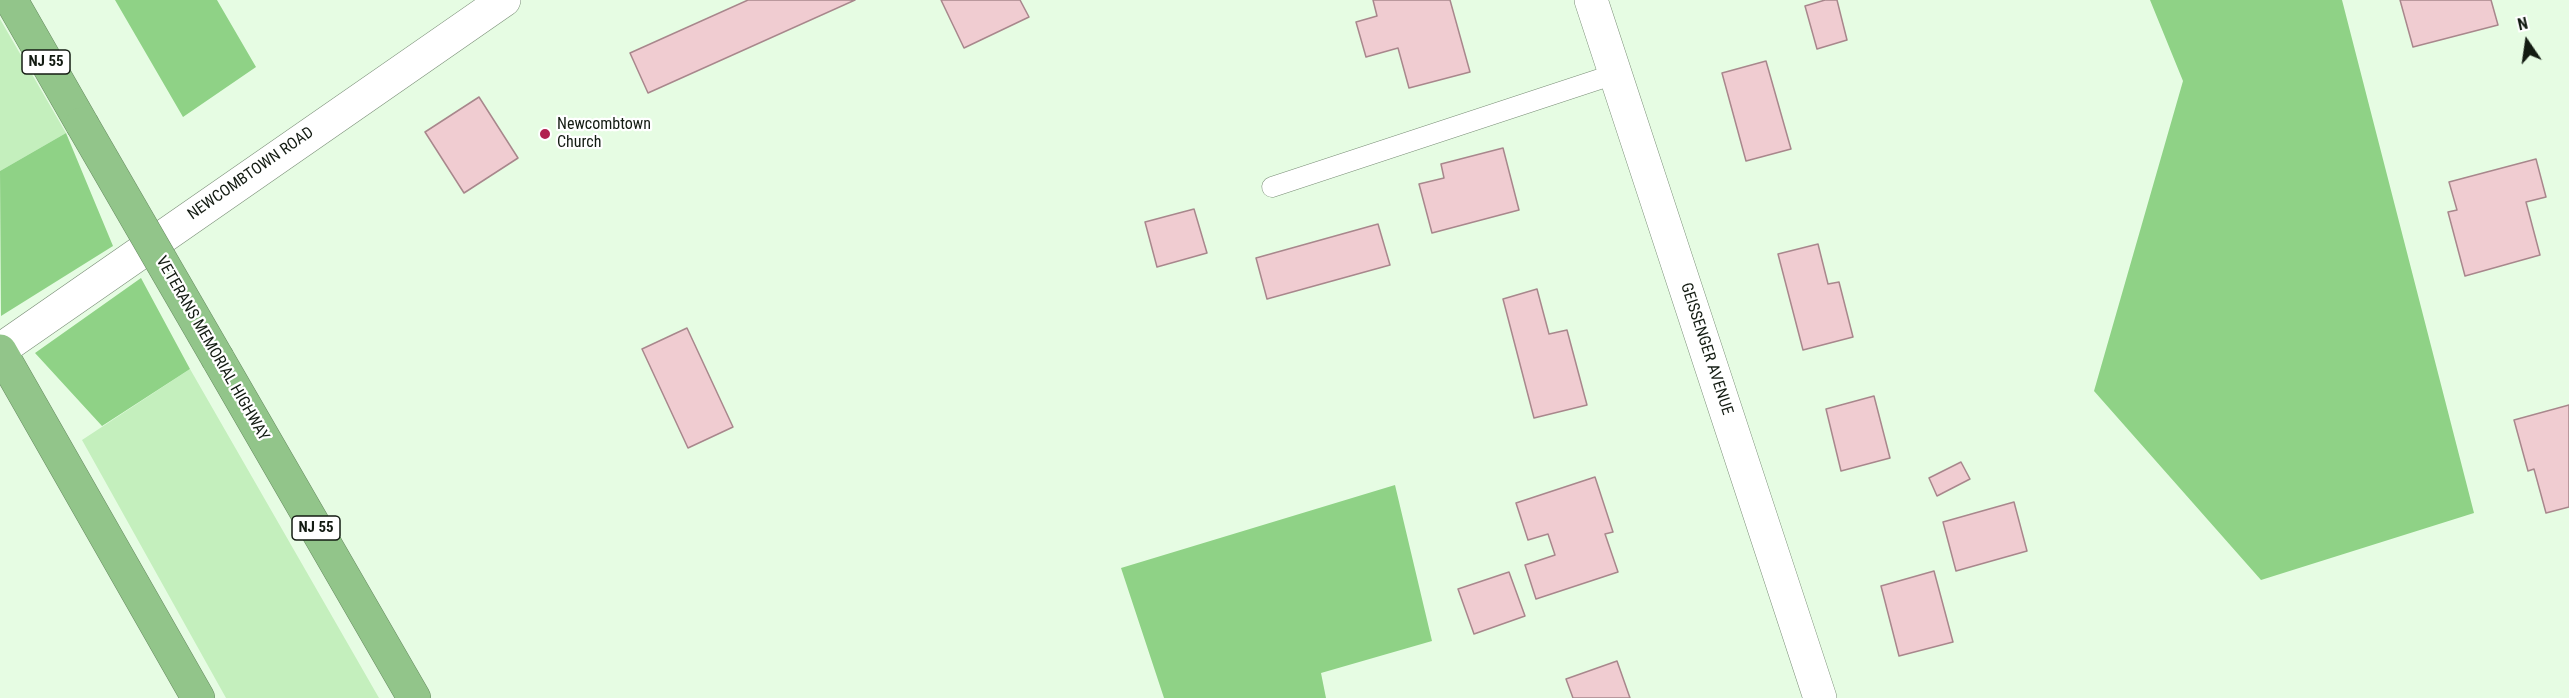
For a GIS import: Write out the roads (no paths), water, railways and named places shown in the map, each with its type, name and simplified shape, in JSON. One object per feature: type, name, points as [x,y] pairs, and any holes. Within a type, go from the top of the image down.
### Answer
[{"type":"highway","name":"VETERANS MEMORIAL HIGHWAY","points":[[11,0],[414,698]]},
{"type":"highway","points":[[0,350],[198,698]]},
{"type":"street","name":"NEWCOMBTOWN ROAD","points":[[0,350],[504,0]]},
{"type":"street","name":"GEISSENGER AVENUE","points":[[1591,0],[1820,698]]},
{"type":"lane","points":[[1272,187],[1615,74]]},
{"type":"place","name":"Newcombtown Church","points":[[545,134]]}]
